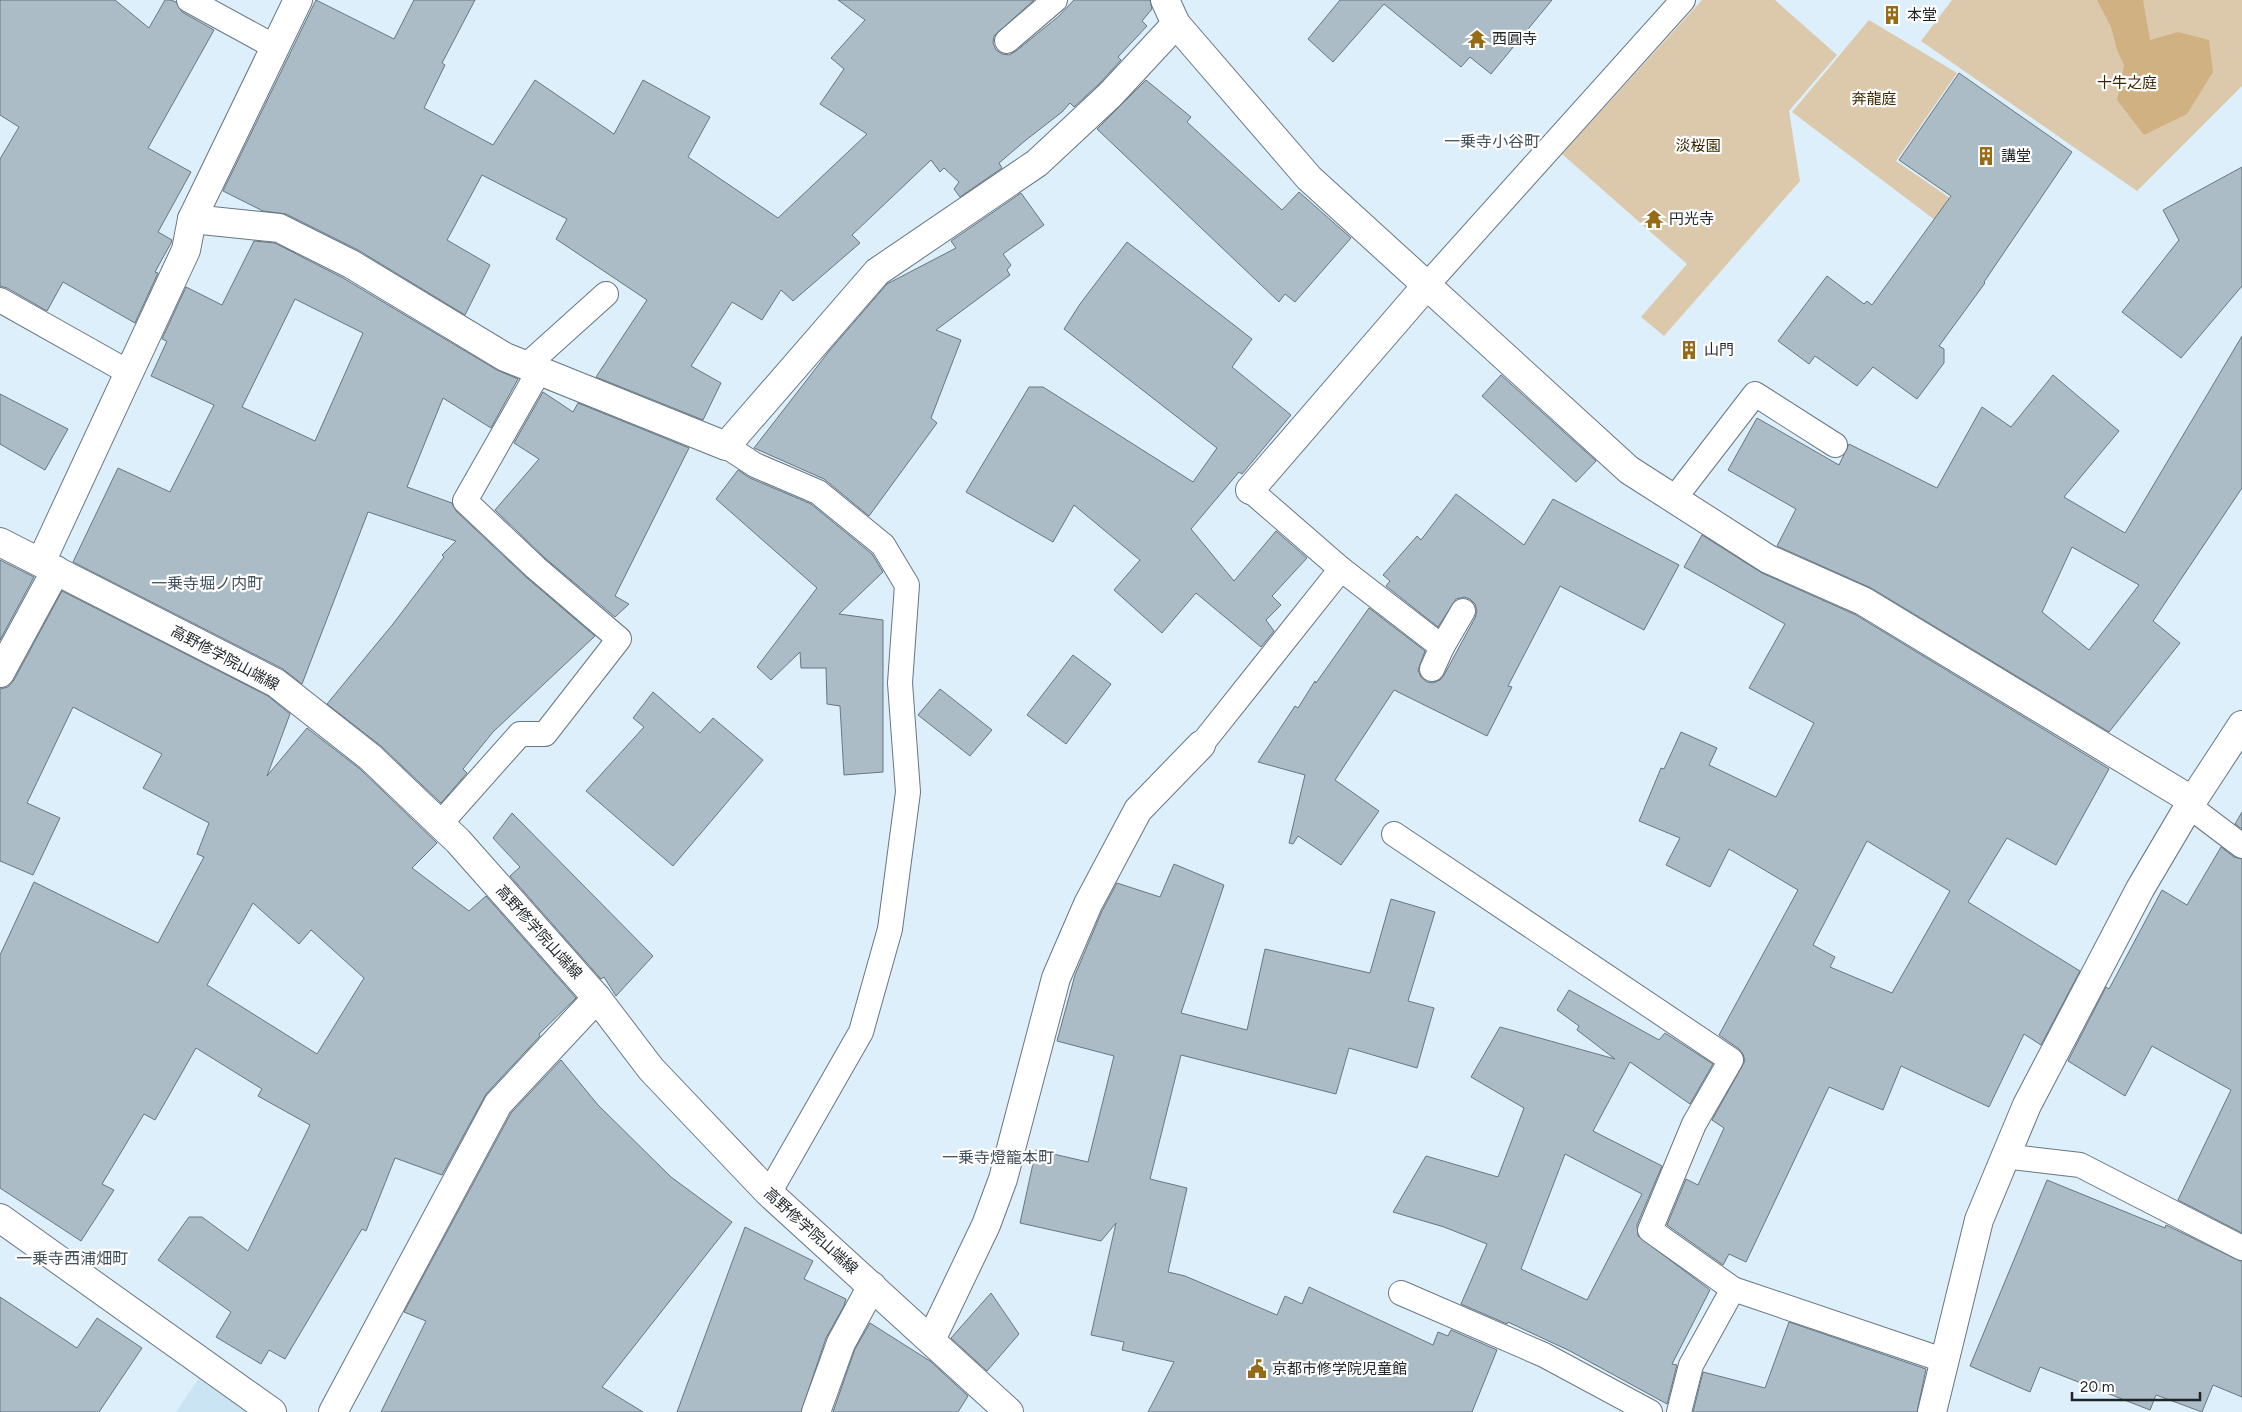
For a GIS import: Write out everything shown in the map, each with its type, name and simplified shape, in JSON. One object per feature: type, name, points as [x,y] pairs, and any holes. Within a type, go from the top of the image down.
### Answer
[{"type":"street","points":[[0,673],[49,566],[128,372],[186,250],[192,219],[298,0]]},
{"type":"street","points":[[192,219],[279,228],[351,264],[505,357],[726,446],[877,272],[1037,163],[1110,95],[1170,12],[1309,178],[1629,470],[1768,559],[1863,601],[2191,803]]},
{"type":"street","points":[[1250,490],[1427,285]]},
{"type":"street","name":"高野修学院山端線","points":[[0,542],[276,683],[370,757],[458,841],[597,998],[651,1069],[769,1193],[1009,1412]]},
{"type":"street","points":[[1932,1412],[1978,1220],[2026,1105],[2140,889],[2191,803],[2242,725]]},
{"type":"street","points":[[930,1340],[986,1225],[1003,1179],[1056,978],[1088,904],[1138,810],[1201,745]]},
{"type":"street","points":[[333,1412],[498,1104],[597,998]]},
{"type":"street","points":[[0,1218],[272,1412]]},
{"type":"street","points":[[816,1412],[841,1343],[872,1286]]},
{"type":"lane","points":[[189,0],[276,47]]},
{"type":"lane","points":[[1007,41],[1055,0]]},
{"type":"lane","points":[[1427,285],[1682,0]]},
{"type":"lane","points":[[440,824],[520,734],[545,734],[619,639],[536,568],[465,501],[533,369],[606,294]]},
{"type":"lane","points":[[0,300],[128,372]]},
{"type":"lane","points":[[1674,499],[1755,394],[1835,445]]},
{"type":"lane","points":[[726,446],[755,465],[818,492],[883,545],[907,585],[900,683],[908,792],[890,929],[861,1032],[769,1193]]},
{"type":"lane","points":[[1250,490],[1341,570],[1442,647]]},
{"type":"lane","points":[[1201,745],[1341,570]]},
{"type":"lane","points":[[1432,669],[1463,610]]},
{"type":"lane","points":[[2191,803],[2242,846]]},
{"type":"lane","points":[[1394,834],[1731,1060],[1694,1124],[1650,1230],[1733,1288],[1943,1360]]},
{"type":"lane","points":[[2004,1156],[2080,1165],[2242,1248]]},
{"type":"lane","points":[[1679,1412],[1691,1365],[1733,1288]]},
{"type":"lane","points":[[1401,1293],[1544,1355],[1650,1412]]},
{"type":"shaded area","points":[[2097,0],[2143,0],[2150,40],[2178,32],[2209,40],[2213,72],[2187,114],[2144,135],[2117,100],[2124,65],[2117,50],[2111,27]]},
{"type":"shaded area","points":[[199,1378],[249,1412],[176,1412]]},
{"type":"green space","name":"淡桜園","points":[[1702,0],[1775,0],[1837,55],[1789,111],[1800,181],[1664,336],[1641,317],[1687,264],[1562,154]]},
{"type":"green space","name":"十牛之庭","points":[[1952,0],[2242,0],[2242,86],[2137,191],[1921,41]]},
{"type":"green space","name":"奔龍庭","points":[[1869,20],[1957,73],[1896,161],[2001,233],[1984,257],[1792,112]]},
{"type":"building","points":[[0,0],[115,0],[149,28],[165,0],[171,0],[176,2],[182,12],[214,30],[148,148],[191,172],[158,232],[172,240],[155,272],[158,273],[135,323],[63,282],[47,311],[7,288],[0,286],[0,159],[19,127],[0,115]]},
{"type":"building","points":[[316,0],[394,39],[414,0],[475,0],[442,63],[445,65],[424,108],[493,145],[535,80],[614,134],[643,80],[710,117],[688,157],[778,218],[867,134],[820,104],[844,69],[831,58],[865,20],[838,0],[1034,0],[994,36],[993,43],[996,50],[1002,54],[1009,55],[1059,16],[1074,0],[1150,0],[1152,9],[1142,21],[1147,26],[1118,57],[1121,60],[1099,84],[1074,107],[1070,103],[1062,112],[999,163],[1002,168],[960,197],[954,189],[959,182],[944,168],[940,172],[931,160],[852,235],[860,243],[793,301],[781,290],[762,320],[732,302],[691,366],[721,383],[703,420],[596,377],[647,300],[556,239],[567,219],[482,175],[447,240],[490,265],[465,315],[358,250],[286,214],[263,211],[223,191]]},
{"type":"building","name":"西圓寺","points":[[1340,0],[1552,0],[1491,74],[1470,57],[1461,67],[1384,4],[1333,62],[1308,39]]},
{"type":"building","points":[[1959,73],[2072,152],[1985,283],[1939,346],[1944,349],[1944,363],[1917,399],[1873,367],[1857,386],[1815,356],[1809,364],[1778,341],[1827,276],[1864,304],[1867,301],[1872,305],[1951,196],[1899,160]]},
{"type":"building","points":[[1146,80],[1191,117],[1187,122],[1282,210],[1299,192],[1351,238],[1295,302],[1285,294],[1279,302],[1097,129]]},
{"type":"building","points":[[2242,167],[2242,286],[2181,358],[2122,312],[2179,240],[2163,210]]},
{"type":"building","points":[[1021,193],[1044,225],[1003,254],[1011,265],[1007,270],[1010,275],[936,330],[961,340],[931,418],[937,423],[869,516],[824,479],[754,448],[830,350],[887,284],[956,248],[951,241]]},
{"type":"building","points":[[254,241],[275,243],[343,278],[497,370],[518,379],[491,428],[443,398],[407,487],[452,503],[456,511],[527,578],[595,636],[493,732],[463,769],[467,773],[441,803],[381,746],[327,704],[393,624],[444,557],[442,555],[456,541],[368,512],[302,684],[283,669],[73,562],[118,468],[170,492],[214,405],[151,376],[167,341],[162,339],[186,287],[222,305]],"holes":[[[295,299],[363,333],[315,441],[242,407]]]},
{"type":"building","points":[[1127,242],[1252,339],[1232,367],[1291,415],[1242,474],[1239,472],[1191,529],[1234,581],[1276,531],[1307,558],[1272,596],[1281,605],[1266,620],[1274,631],[1261,647],[1196,593],[1162,633],[1114,590],[1140,560],[1074,505],[1053,542],[966,492],[1029,387],[1043,387],[1193,482],[1217,448],[1064,329],[1080,304]]},
{"type":"building","points":[[2242,336],[2242,488],[2153,621],[2180,643],[2109,732],[1871,588],[1777,546],[1796,509],[1728,470],[1757,418],[1839,465],[1849,444],[1937,488],[1982,407],[2011,427],[2053,375],[2119,431],[2064,497],[2125,533]],"holes":[[[2072,547],[2139,585],[2089,650],[2042,612]]]},
{"type":"building","points":[[1501,375],[1596,461],[1576,482],[1482,396]]},
{"type":"building","points":[[543,392],[573,412],[578,403],[689,448],[615,596],[629,604],[615,617],[545,558],[495,510],[539,459],[514,443]]},
{"type":"building","points":[[0,394],[68,429],[45,470],[0,444]]},
{"type":"building","points":[[738,470],[750,478],[811,504],[872,554],[883,572],[839,614],[883,620],[883,772],[844,775],[840,706],[827,704],[826,668],[801,668],[800,652],[771,680],[757,667],[817,588],[716,499]]},
{"type":"building","points":[[1456,494],[1524,545],[1553,499],[1679,565],[1644,630],[1560,586],[1508,686],[1512,687],[1487,736],[1394,690],[1335,780],[1379,811],[1341,865],[1298,836],[1293,844],[1289,843],[1305,775],[1258,762],[1295,706],[1298,708],[1315,681],[1316,683],[1369,608],[1425,651],[1418,670],[1421,677],[1427,682],[1433,683],[1440,680],[1444,675],[1475,618],[1477,611],[1475,604],[1470,599],[1464,597],[1456,599],[1438,627],[1386,586],[1390,581],[1383,575],[1417,536],[1421,540]]},
{"type":"building","points":[[1702,535],[1762,573],[1856,615],[2109,769],[2056,865],[2007,838],[1968,902],[2080,971],[2041,1045],[2024,1034],[1989,1107],[1901,1066],[1883,1110],[1829,1087],[1746,1262],[1729,1254],[1723,1265],[1667,1225],[1686,1179],[1698,1185],[1724,1128],[1712,1120],[1745,1061],[1739,1049],[1719,1035],[1798,890],[1729,849],[1710,887],[1666,865],[1680,838],[1639,821],[1661,768],[1664,769],[1681,732],[1717,748],[1709,765],[1776,797],[1814,723],[1749,688],[1785,624],[1684,567]],"holes":[[[1867,841],[1950,891],[1892,993],[1830,967],[1835,957],[1813,945]]]},
{"type":"building","points":[[0,560],[34,577],[0,640]]},
{"type":"building","points":[[62,591],[268,696],[290,714],[267,776],[307,728],[360,769],[437,843],[412,868],[469,911],[486,896],[576,998],[539,1034],[540,1036],[486,1094],[442,1175],[395,1158],[366,1231],[362,1229],[285,1359],[269,1350],[261,1364],[216,1337],[231,1312],[158,1260],[189,1217],[202,1217],[248,1251],[310,1125],[258,1096],[262,1089],[196,1048],[155,1120],[144,1114],[102,1184],[114,1190],[81,1241],[0,1188],[0,955],[34,882],[158,943],[204,857],[197,854],[209,823],[143,788],[162,754],[73,707],[27,803],[60,818],[33,875],[0,861],[0,689],[8,687],[14,680]],"holes":[[[253,903],[299,944],[311,930],[364,978],[317,1054],[207,985]]]},
{"type":"building","points":[[1073,655],[1111,684],[1066,744],[1027,715]]},
{"type":"building","points":[[940,689],[992,730],[970,756],[918,715]]},
{"type":"building","points":[[653,692],[700,733],[713,718],[763,760],[673,866],[586,791],[644,727],[633,718]]},
{"type":"building","points":[[2242,812],[2242,829],[2235,824]]},
{"type":"building","points":[[512,813],[653,956],[616,996],[604,977],[601,979],[510,876],[520,867],[493,838]]},
{"type":"building","points":[[2221,847],[2234,857],[2242,859],[2242,1233],[2178,1200],[2231,1090],[2152,1046],[2125,1096],[2068,1061],[2106,987],[2109,989],[2162,890],[2187,905]]},
{"type":"building","points":[[1174,864],[1224,885],[1181,1013],[1247,1030],[1265,949],[1370,973],[1391,899],[1435,912],[1408,1001],[1434,1008],[1417,1068],[1349,1048],[1336,1094],[1181,1055],[1150,1179],[1187,1188],[1168,1272],[1185,1276],[1277,1315],[1285,1296],[1302,1304],[1309,1287],[1433,1345],[1438,1332],[1448,1336],[1451,1330],[1497,1350],[1472,1412],[1148,1412],[1174,1362],[1122,1350],[1124,1342],[1091,1335],[1116,1223],[1101,1241],[1020,1223],[1036,1150],[1088,1162],[1114,1056],[1057,1041],[1075,975],[1102,911],[1117,883],[1160,897]]},
{"type":"building","points":[[1569,990],[1659,1040],[1665,1033],[1713,1064],[1690,1104],[1630,1062],[1593,1131],[1662,1166],[1637,1225],[1638,1236],[1710,1290],[1672,1364],[1677,1365],[1667,1404],[1570,1351],[1508,1322],[1507,1324],[1461,1304],[1487,1244],[1444,1227],[1393,1212],[1426,1156],[1498,1177],[1524,1108],[1471,1077],[1500,1027],[1615,1059],[1577,1030],[1579,1026],[1557,1010]],"holes":[[[1565,1154],[1642,1194],[1587,1300],[1521,1269]]]},
{"type":"building","points":[[561,1060],[598,1105],[671,1177],[732,1222],[602,1387],[643,1412],[381,1412],[426,1321],[404,1312],[511,1113]]},
{"type":"building","points":[[2047,1180],[2165,1228],[2166,1225],[2242,1262],[2242,1397],[2213,1385],[2202,1412],[2156,1395],[2150,1410],[2040,1367],[2030,1392],[1970,1366]]},
{"type":"building","points":[[745,1227],[813,1261],[804,1279],[846,1299],[844,1306],[826,1338],[801,1412],[677,1412]]},
{"type":"building","points":[[991,1293],[1019,1334],[987,1371],[951,1338]]},
{"type":"building","points":[[0,1297],[77,1348],[97,1318],[142,1348],[99,1412],[0,1412]]},
{"type":"building","points":[[1789,1322],[1926,1369],[1917,1412],[1693,1412],[1703,1372],[1765,1388]]},
{"type":"building","points":[[870,1323],[930,1361],[968,1396],[958,1412],[833,1412],[855,1349]]},
{"type":"place","name":"本堂","points":[[1892,15]]},
{"type":"place","name":"西圓寺","points":[[1477,39]]},
{"type":"place","name":"講堂","points":[[1986,156]]},
{"type":"place","name":"円光寺","points":[[1654,219]]},
{"type":"place","name":"山門","points":[[1689,350]]},
{"type":"place","name":"京都市修学院児童館","points":[[1257,1369]]},
{"type":"district","name":"一乗寺小谷町","points":[[1492,141]]},
{"type":"district","name":"一乗寺堀ノ内町","points":[[207,583]]},
{"type":"district","name":"一乗寺燈籠本町","points":[[998,1157]]},
{"type":"district","name":"一乗寺西浦畑町","points":[[72,1258]]}]
